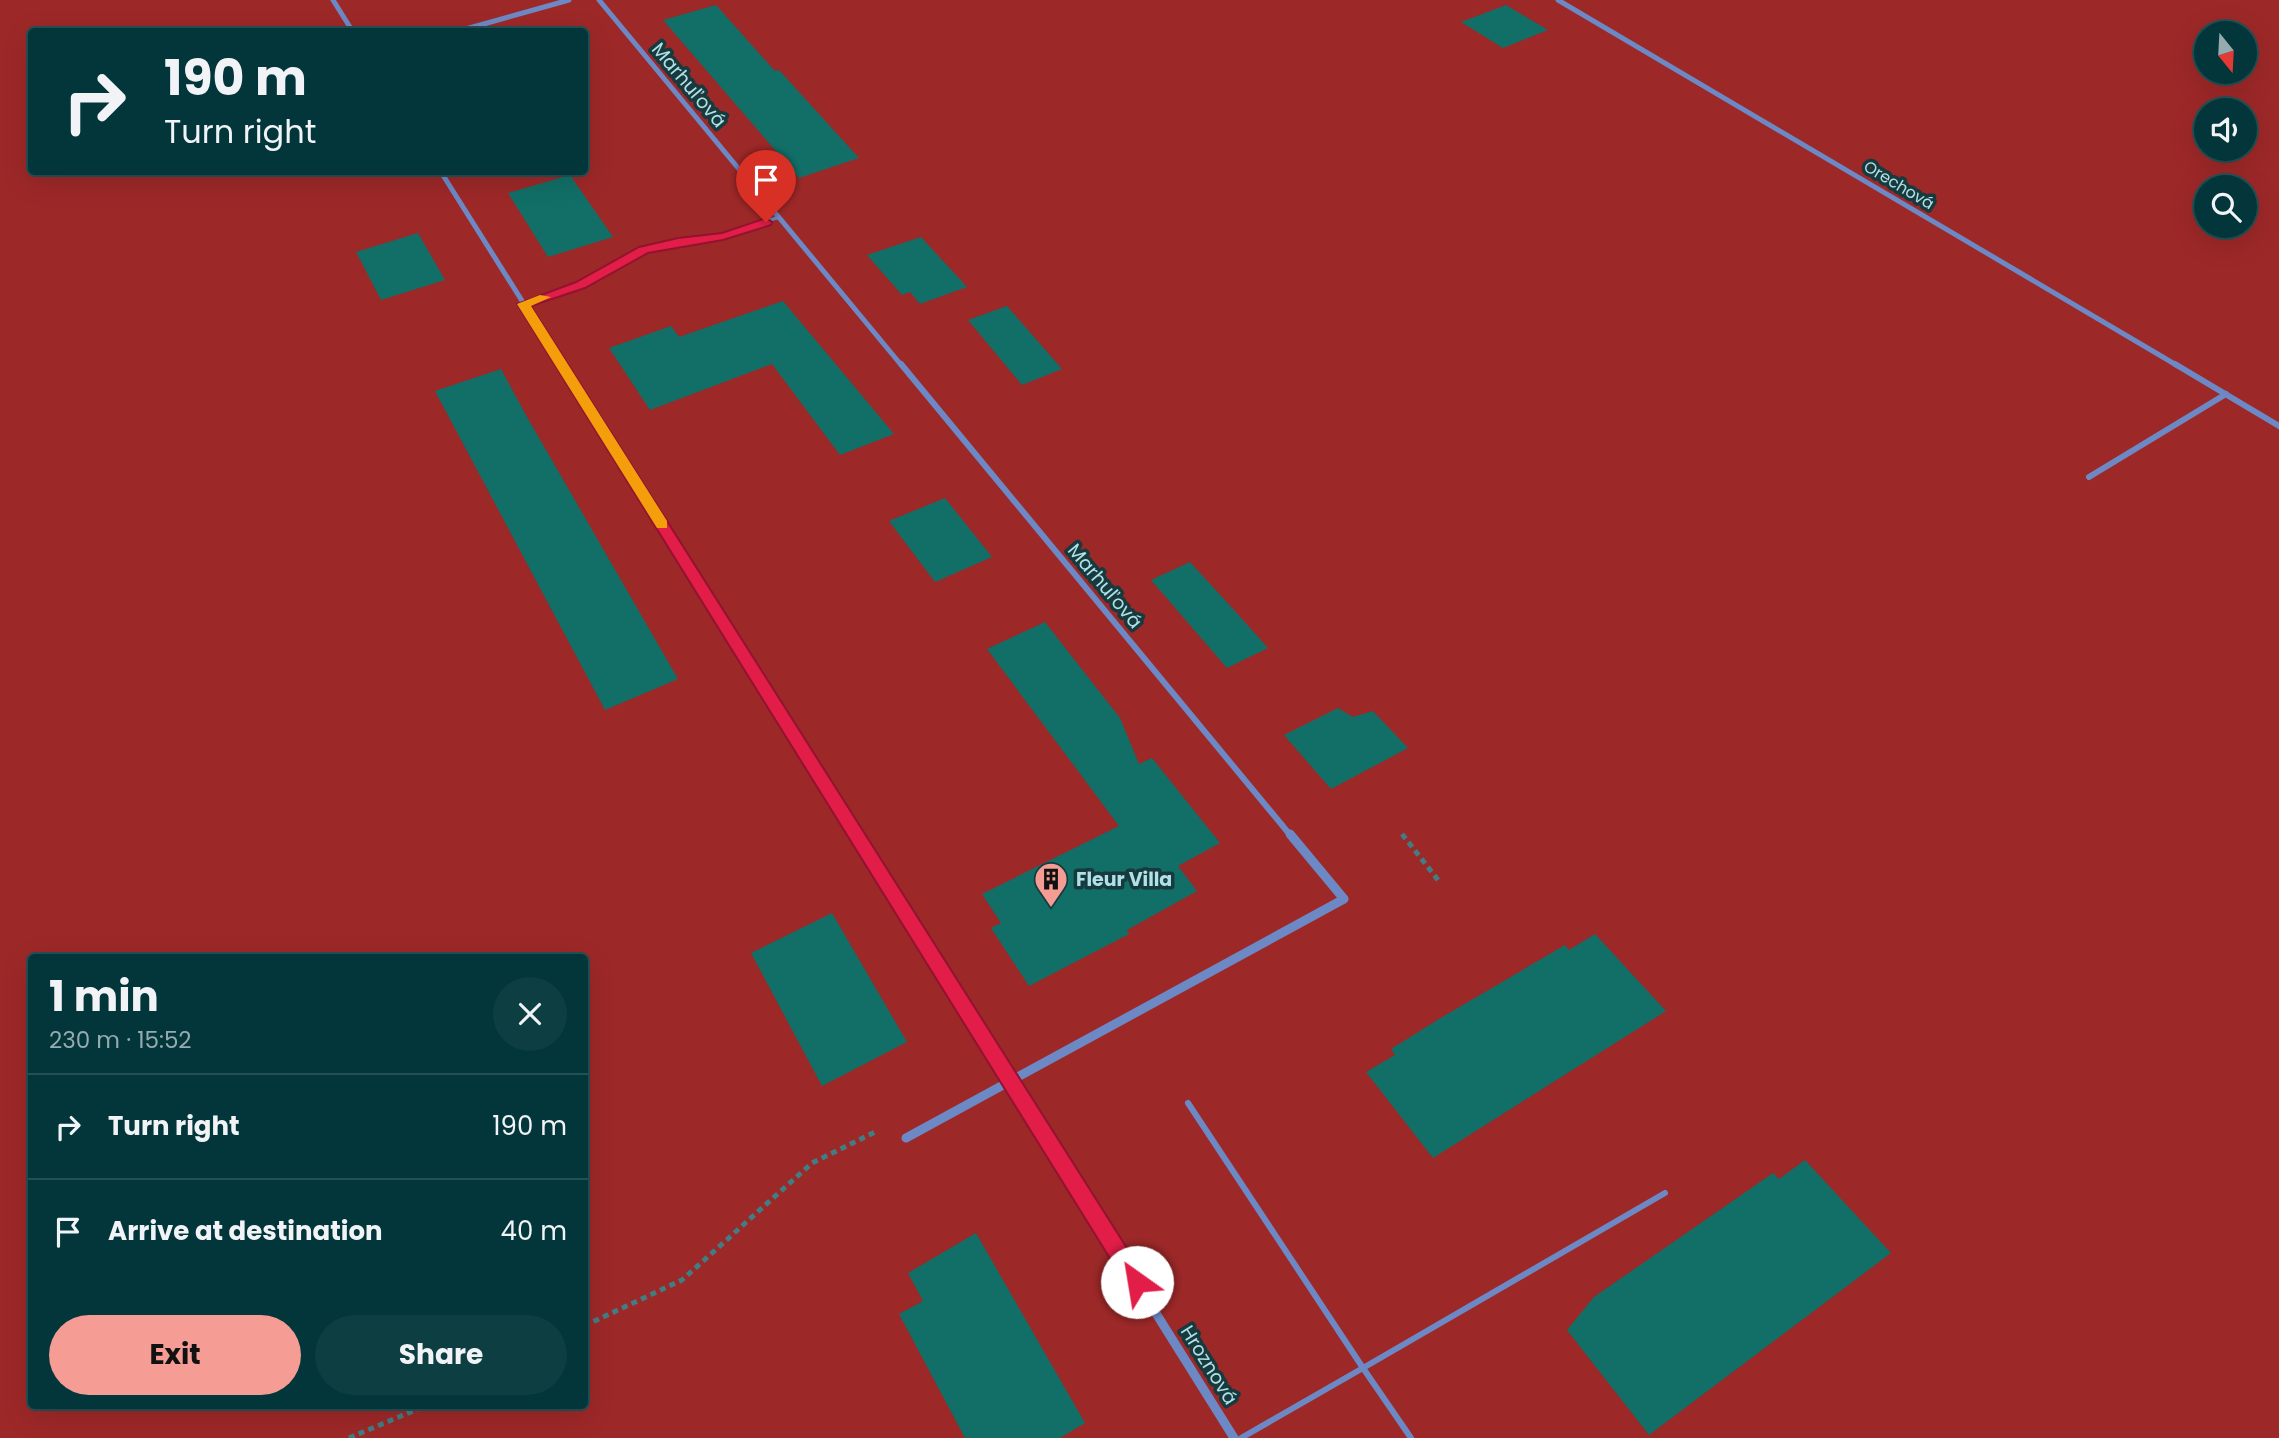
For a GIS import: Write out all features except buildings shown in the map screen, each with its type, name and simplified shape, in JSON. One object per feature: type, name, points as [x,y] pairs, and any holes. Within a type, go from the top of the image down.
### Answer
[{"type":"street","points":[[333,0],[350,28]]},
{"type":"street","points":[[469,28],[569,0]]},
{"type":"street","name":"Marhuľová","points":[[599,0],[1344,899],[1011,1081]]},
{"type":"street","name":"Orechová","points":[[1558,0],[2279,426]]},
{"type":"street","name":"Hroznová","points":[[442,175],[1234,1438]]},
{"type":"street","points":[[2089,477],[2226,394]]},
{"type":"street","points":[[906,1138],[1011,1081]]},
{"type":"lane","points":[[524,304],[580,285],[644,250],[723,236],[779,217]]},
{"type":"lane","points":[[1188,1103],[1411,1438]]},
{"type":"lane","points":[[1241,1438],[1665,1193]]},
{"type":"path","points":[[1402,834],[1438,880]]},
{"type":"path","points":[[588,1324],[682,1279],[812,1163],[884,1127]]},
{"type":"path","points":[[349,1438],[418,1409]]},
{"type":"shaded area","points":[[0,0],[2279,0],[2279,1438],[0,1438]]},
{"type":"slow traffic","points":[[545,297],[524,304],[662,525]]},
{"type":"place","name":"Fleur Villa","points":[[1051,909]]},
{"type":"route","points":[[766,222],[723,236],[662,244],[644,250],[580,285],[524,304],[1137,1282]]}]
